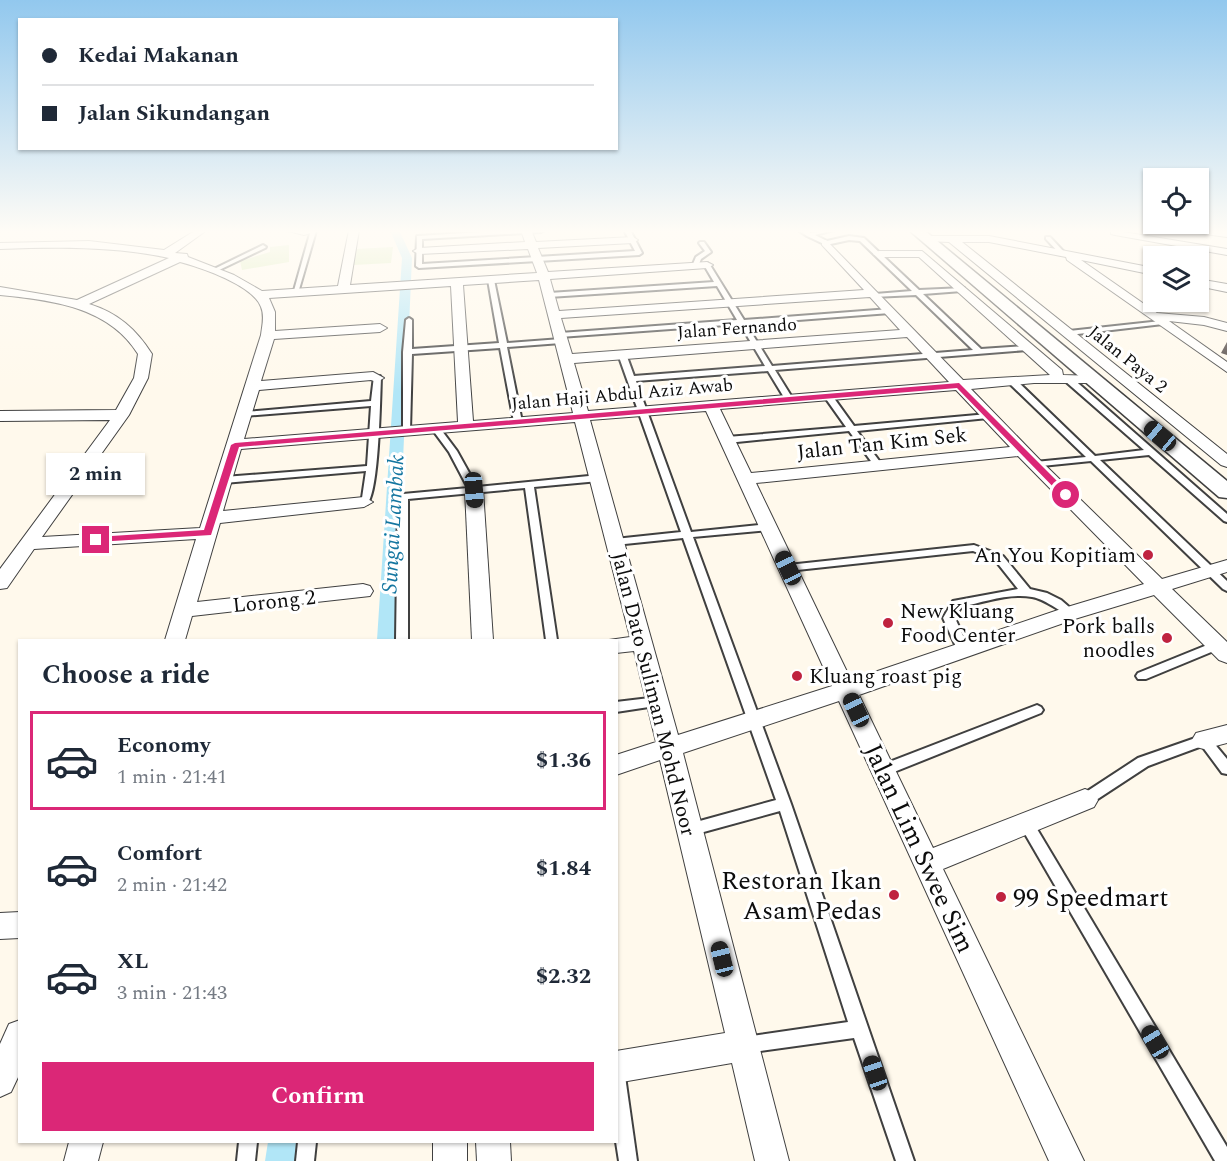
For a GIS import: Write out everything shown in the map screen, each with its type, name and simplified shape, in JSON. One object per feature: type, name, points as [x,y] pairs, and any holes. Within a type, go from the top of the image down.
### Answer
[{"type":"street","points":[[77,305],[122,284]]},
{"type":"street","points":[[241,284],[260,295],[424,284]]},
{"type":"street","points":[[343,290],[344,284]]},
{"type":"street","points":[[457,284],[466,426]]},
{"type":"street","name":"Jalan Dato Suliman Mohd Noor","points":[[545,284],[658,702],[772,1161]]},
{"type":"street","name":"Jalan Fernando","points":[[546,284],[622,354],[910,333]]},
{"type":"street","points":[[556,284],[729,303],[874,294]]},
{"type":"street","points":[[866,284],[1035,465],[1222,650]]},
{"type":"street","points":[[956,284],[1027,348],[1075,375]]},
{"type":"street","points":[[976,284],[1075,375],[1227,492]]},
{"type":"street","name":"Jalan Paya 2","points":[[1008,284],[1227,462]]},
{"type":"street","points":[[1106,284],[1227,368]]},
{"type":"street","points":[[1209,284],[1227,288]]},
{"type":"street","points":[[0,291],[31,294],[77,305],[113,319],[132,334],[145,354],[141,378],[121,415],[0,583]]},
{"type":"street","points":[[175,639],[268,335],[269,312],[260,295]]},
{"type":"street","points":[[1156,320],[1204,321],[1227,327]]},
{"type":"street","points":[[268,335],[380,328]]},
{"type":"street","name":"Jalan Haji Abdul Aziz Awab","points":[[235,445],[1075,375]]},
{"type":"street","points":[[253,386],[373,376],[377,378]]},
{"type":"street","name":"Jalan Lim Swee Sim","points":[[711,406],[847,690],[1067,1161]]},
{"type":"street","points":[[0,416],[121,415]]},
{"type":"street","name":"Jalan Tan Kim Sek","points":[[746,479],[1023,451]]},
{"type":"street","points":[[474,490],[483,639]]},
{"type":"street","points":[[28,544],[210,525],[364,502]]},
{"type":"street","points":[[618,764],[1157,585],[1219,569]]},
{"type":"street","name":"Lorong 2","points":[[185,610],[363,591]]},
{"type":"street","points":[[618,646],[642,643]]},
{"type":"street","points":[[1204,740],[1227,734]]},
{"type":"street","points":[[927,863],[1085,800]]},
{"type":"street","points":[[0,926],[18,925]]},
{"type":"street","points":[[0,1081],[18,1040]]},
{"type":"street","points":[[618,1066],[744,1045]]},
{"type":"street","points":[[81,1161],[86,1143]]},
{"type":"street","points":[[450,1143],[450,1161]]},
{"type":"street","points":[[493,1143],[494,1161]]},
{"type":"lane","points":[[295,293],[297,284]]},
{"type":"lane","points":[[492,284],[506,345],[519,422]]},
{"type":"lane","points":[[506,345],[544,284]]},
{"type":"lane","points":[[551,284],[742,323],[890,311]]},
{"type":"lane","points":[[718,284],[789,399]]},
{"type":"lane","points":[[910,284],[978,351]]},
{"type":"lane","points":[[874,294],[962,289]]},
{"type":"lane","points":[[364,502],[367,499],[371,468],[392,432],[407,352],[409,320]]},
{"type":"lane","points":[[1069,333],[1156,320]]},
{"type":"lane","points":[[407,352],[506,345]]},
{"type":"lane","points":[[631,379],[1027,348]]},
{"type":"lane","points":[[622,354],[751,721],[783,804],[906,1161]]},
{"type":"lane","points":[[1075,375],[1152,452],[1227,519]]},
{"type":"lane","points":[[377,378],[375,403],[392,432]]},
{"type":"lane","points":[[1012,381],[1219,569],[1227,587]]},
{"type":"lane","points":[[828,396],[879,466]]},
{"type":"lane","points":[[244,414],[375,403]]},
{"type":"lane","points":[[727,440],[988,416]]},
{"type":"lane","points":[[436,429],[453,451],[474,490]]},
{"type":"lane","points":[[1035,465],[1152,452]]},
{"type":"lane","points":[[224,480],[371,468]]},
{"type":"lane","points":[[402,639],[403,498],[598,478]]},
{"type":"lane","points":[[529,485],[552,639]]},
{"type":"lane","points":[[615,542],[768,527]]},
{"type":"lane","points":[[788,568],[974,548],[989,552],[999,558],[1026,591]]},
{"type":"lane","points":[[963,649],[949,618],[952,609],[957,604],[1026,591],[1055,598],[1071,613]]},
{"type":"lane","points":[[1142,676],[1222,650]]},
{"type":"lane","points":[[618,707],[658,702]]},
{"type":"lane","points":[[884,770],[1037,710]]},
{"type":"lane","points":[[1085,800],[1143,762],[1204,740],[1227,769]]},
{"type":"lane","points":[[689,830],[783,804]]},
{"type":"lane","points":[[1026,823],[1225,1161]]},
{"type":"lane","points":[[744,1045],[859,1029]]},
{"type":"lane","points":[[618,1090],[628,1161]]},
{"type":"lane","points":[[246,1161],[248,1143]]},
{"type":"lane","points":[[305,1161],[307,1143]]},
{"type":"waterway","name":"Sungai Lambak","points":[[386,639],[406,284]]},
{"type":"waterway","name":"Sungai Lambak","points":[[280,1161],[282,1143]]},
{"type":"place","name":"An You Kopitiam","points":[[1148,555]]},
{"type":"place","name":"New Kluang Food Center","points":[[888,623]]},
{"type":"place","name":"Pork balls noodles","points":[[1167,638]]},
{"type":"place","name":"Kluang roast pig","points":[[797,676]]},
{"type":"place","name":"Restoran Ikan Asam Pedas","points":[[894,895]]},
{"type":"place","name":"99 Speedmart","points":[[1001,897]]},
{"type":"route","points":[[96,540],[207,533],[235,445],[959,386],[1066,495]]}]
